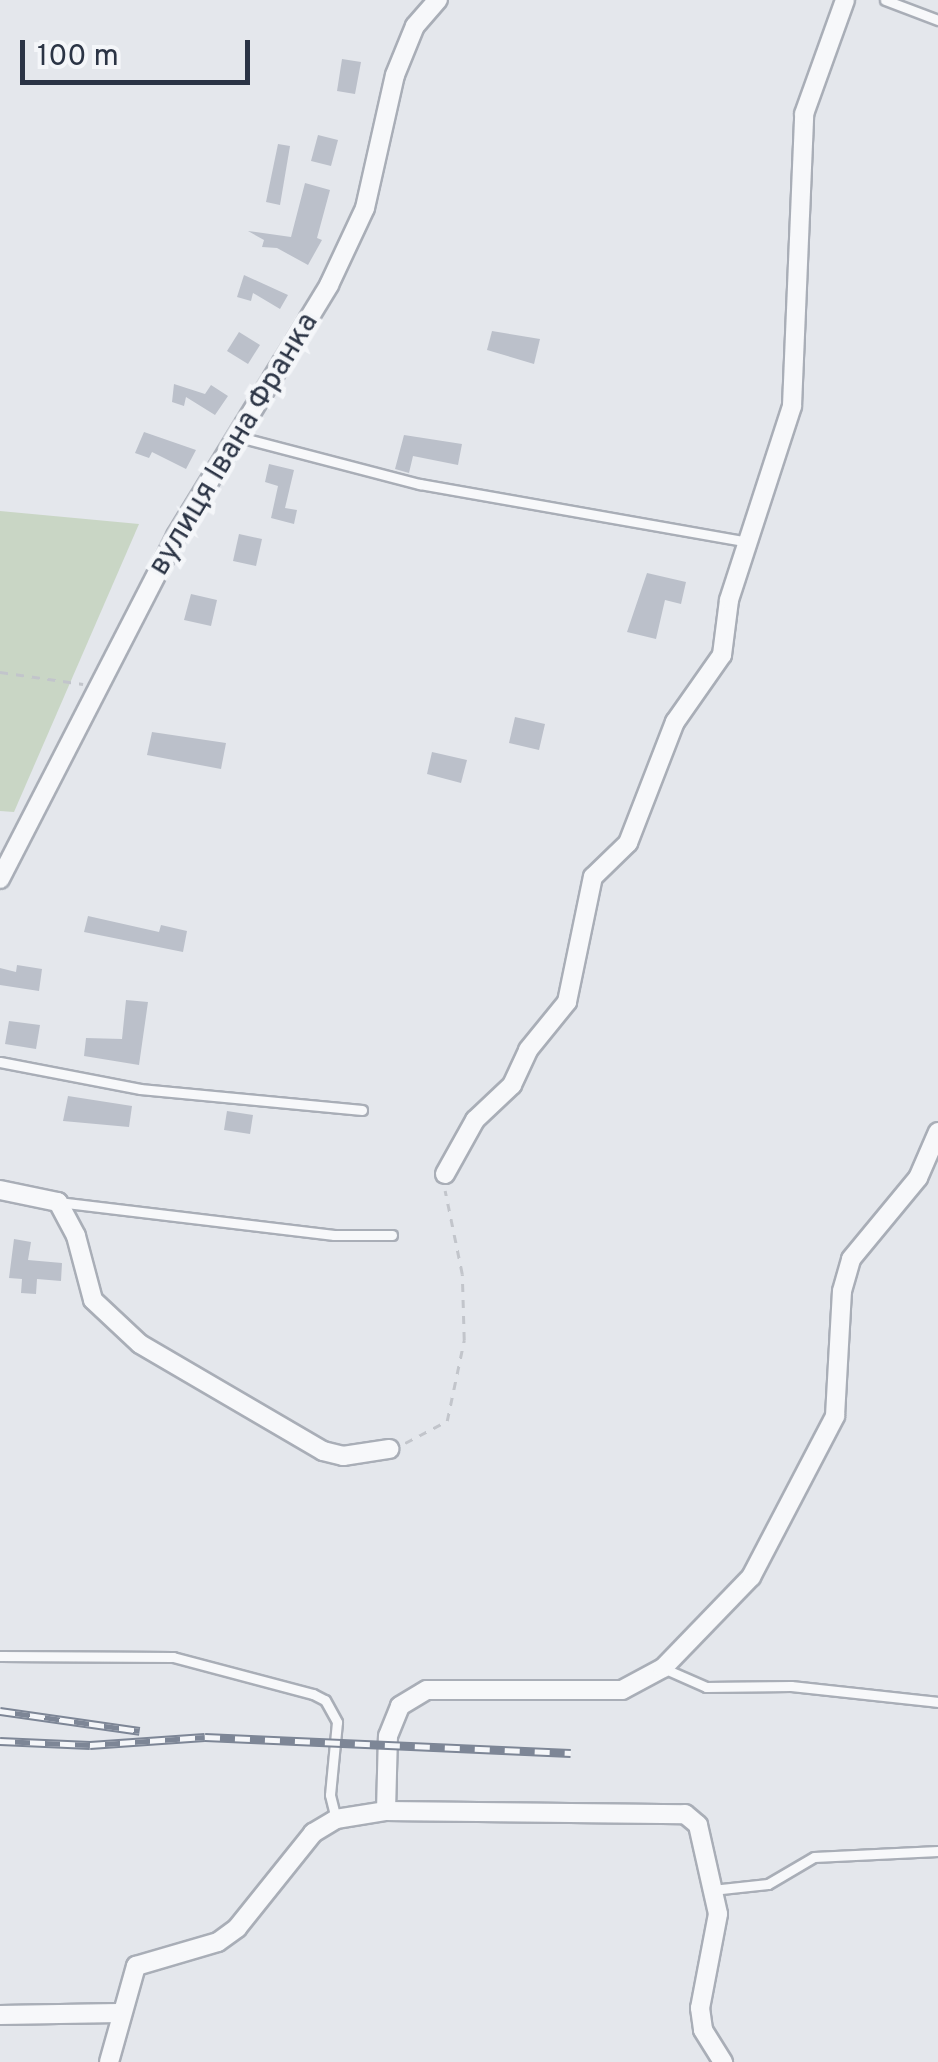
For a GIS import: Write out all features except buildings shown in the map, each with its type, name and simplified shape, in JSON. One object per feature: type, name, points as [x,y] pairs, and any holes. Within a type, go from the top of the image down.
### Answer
[{"type":"street","name":"вулиця Івана Франка","points":[[0,879],[176,536],[296,348],[365,208],[395,75],[415,26],[438,0]]},
{"type":"street","points":[[446,1174],[475,1120],[512,1084],[528,1050],[567,1002],[593,877],[628,843],[675,722],[722,656],[729,600],[792,406],[804,114],[845,0]]},
{"type":"street","points":[[386,1811],[388,1736],[400,1706],[426,1690],[622,1690],[664,1668],[751,1577],[836,1416],[842,1291],[852,1259],[918,1178],[938,1132]]},
{"type":"street","points":[[0,1190],[58,1202],[76,1236],[93,1300],[109,1322],[251,1414],[323,1451],[344,1456],[389,1449]]},
{"type":"street","points":[[109,2062],[119,2013],[136,1966],[202,1950],[238,1928],[292,1856],[336,1820],[386,1811],[685,1814],[698,1825],[718,1914],[715,1955],[700,2008],[704,2030],[723,2062]]},
{"type":"street","points":[[0,2015],[119,2013]]},
{"type":"lane","points":[[885,0],[938,20]]},
{"type":"lane","points":[[239,436],[420,484],[748,542]]},
{"type":"lane","points":[[0,1062],[140,1088],[362,1110]]},
{"type":"lane","points":[[58,1202],[334,1235],[392,1236]]},
{"type":"lane","points":[[0,1656],[173,1657],[313,1694],[325,1700],[337,1722],[330,1795],[336,1820]]},
{"type":"lane","points":[[664,1668],[706,1687],[792,1686],[938,1699]]},
{"type":"lane","points":[[712,1890],[768,1884],[814,1857],[938,1851]]},
{"type":"path","points":[[0,672],[102,686]]},
{"type":"path","points":[[389,1449],[446,1421],[453,1396],[464,1319],[446,1174]]},
{"type":"green space","points":[[0,511],[139,524],[14,812],[0,811]]},
{"type":"railway","points":[[0,1711],[140,1731]]},
{"type":"railway","points":[[0,1741],[90,1745],[205,1737],[571,1753]]}]
